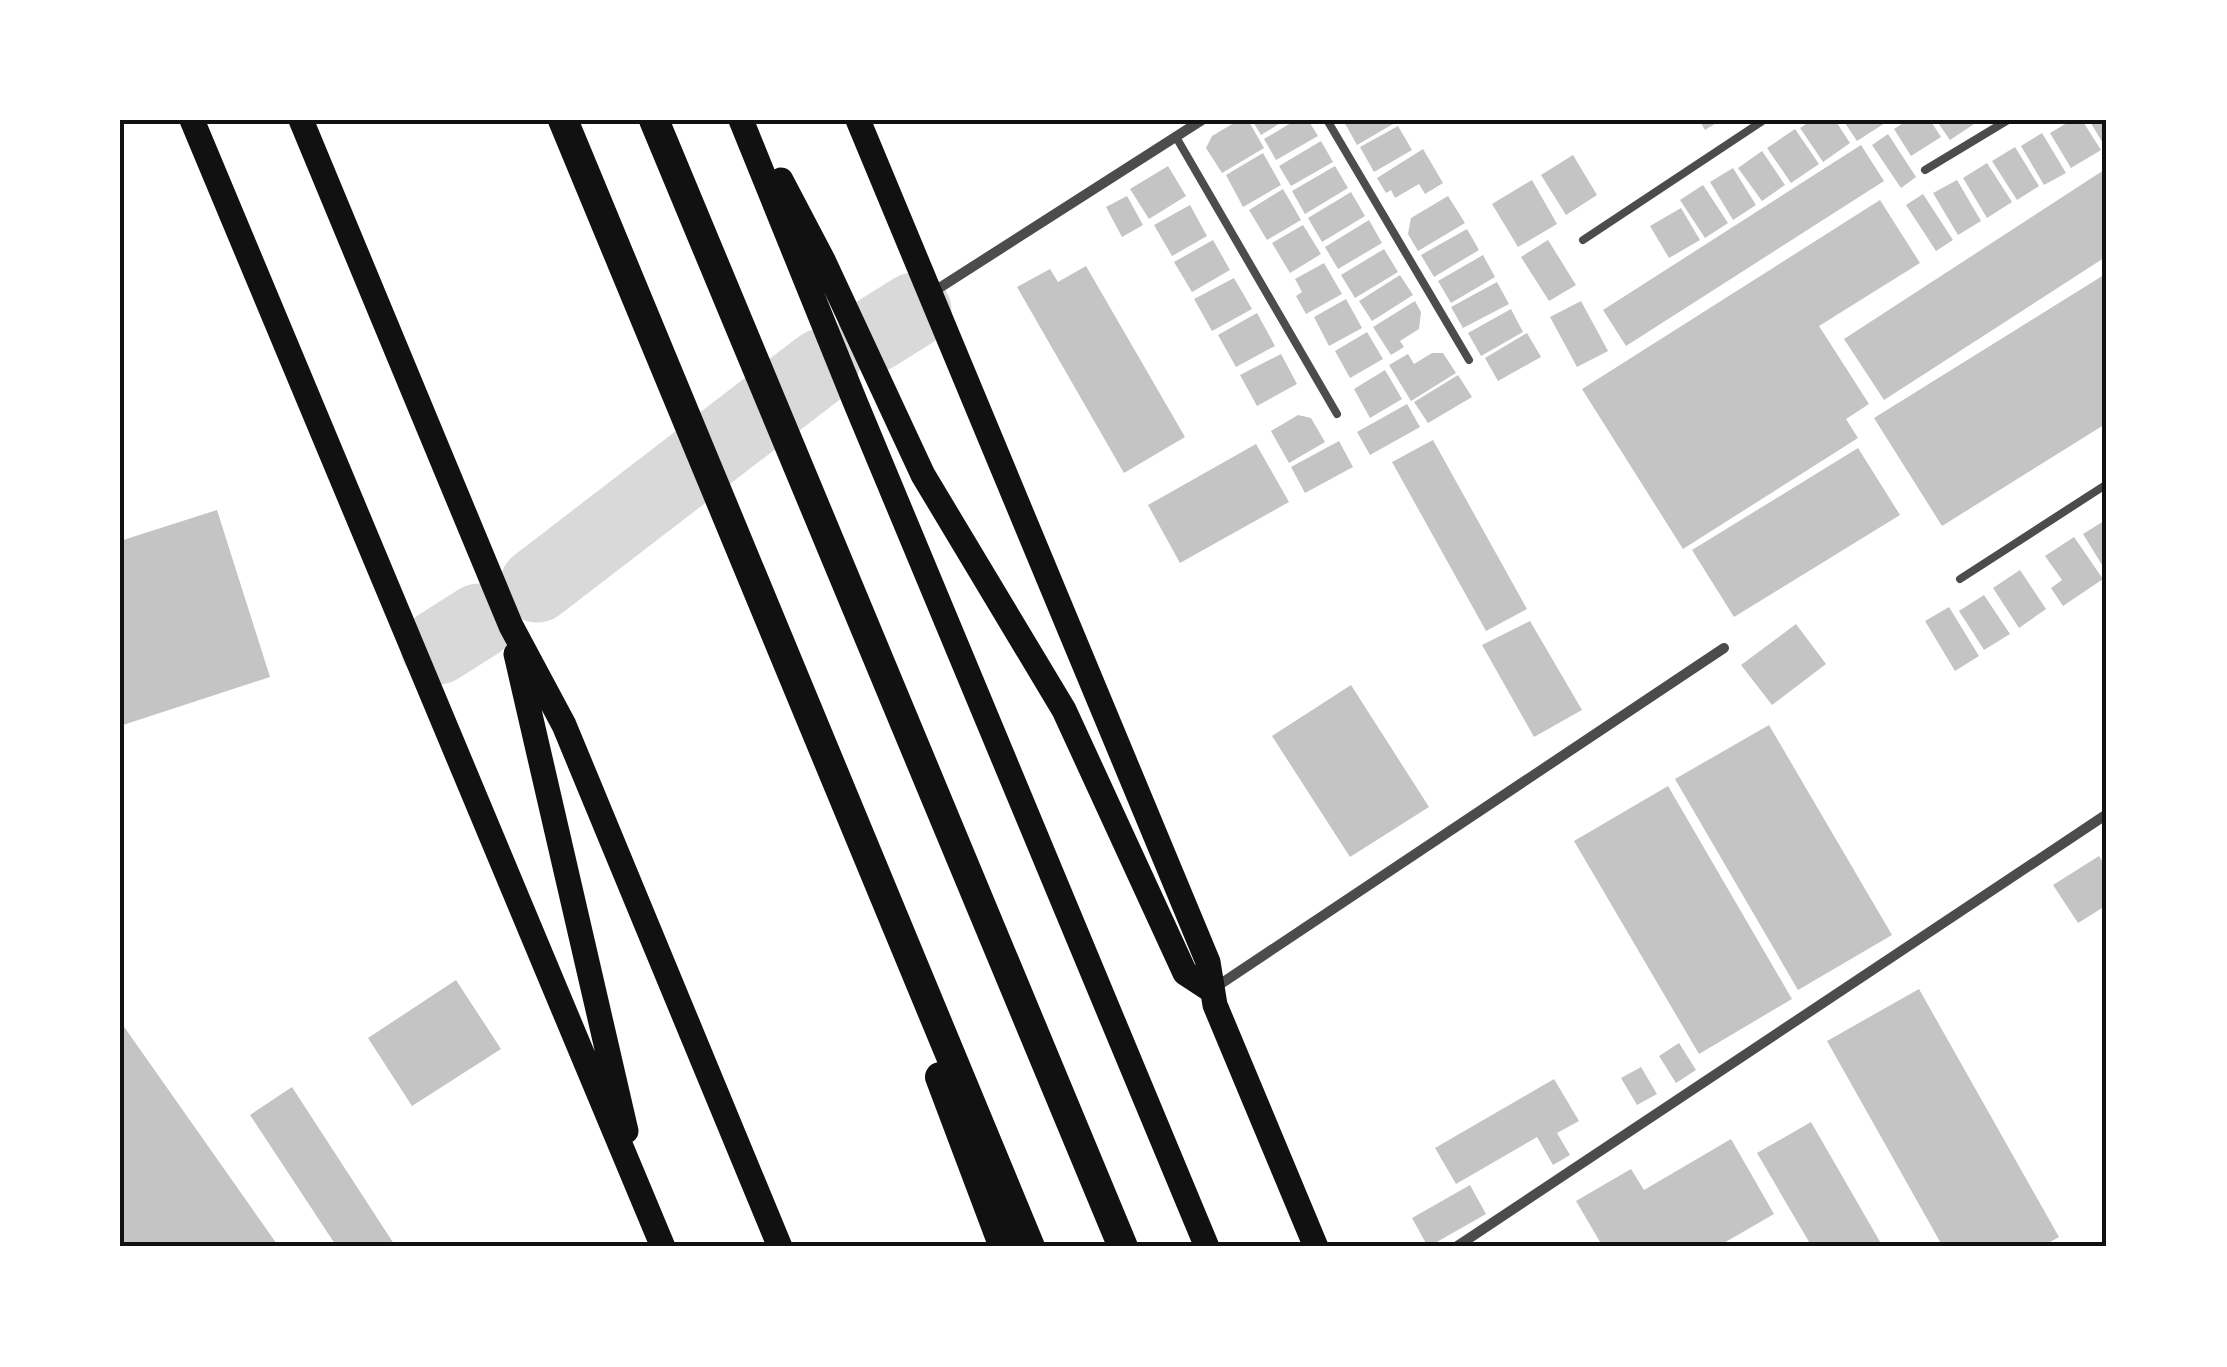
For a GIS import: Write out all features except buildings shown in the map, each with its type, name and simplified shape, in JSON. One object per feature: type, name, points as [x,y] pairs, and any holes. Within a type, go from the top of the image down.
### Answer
[{"type":"highway","points":[[562,120],[1030,1247]]},
{"type":"highway","points":[[654,120],[1122,1247]]},
{"type":"highway","points":[[880,886],[954,1120],[1004,1247]]},
{"type":"main road","points":[[192,120],[663,1247]]},
{"type":"main road","points":[[301,120],[510,626],[564,724],[780,1247]]},
{"type":"main road","points":[[743,120],[823,260],[922,475],[1064,710],[1186,973],[1211,990]]},
{"type":"main road","points":[[743,120],[856,404],[1207,1247]]},
{"type":"main road","points":[[858,120],[1208,962],[1211,990],[1316,1247]]},
{"type":"main road","points":[[510,626],[609,1045],[638,1190]]},
{"type":"street","points":[[931,294],[1202,120]]},
{"type":"street","points":[[1211,990],[1724,648]]},
{"type":"street","points":[[1456,1247],[2107,814]]},
{"type":"lane","points":[[1327,120],[1469,360]]},
{"type":"lane","points":[[1582,240],[1764,120]]},
{"type":"lane","points":[[1926,170],[2008,120]]},
{"type":"lane","points":[[1176,136],[1337,414]]},
{"type":"lane","points":[[1960,579],[2107,484]]},
{"type":"waterway","points":[[874,335],[914,310]]},
{"type":"waterway","points":[[537,585],[822,366]]},
{"type":"waterway","points":[[438,647],[479,621]]}]
